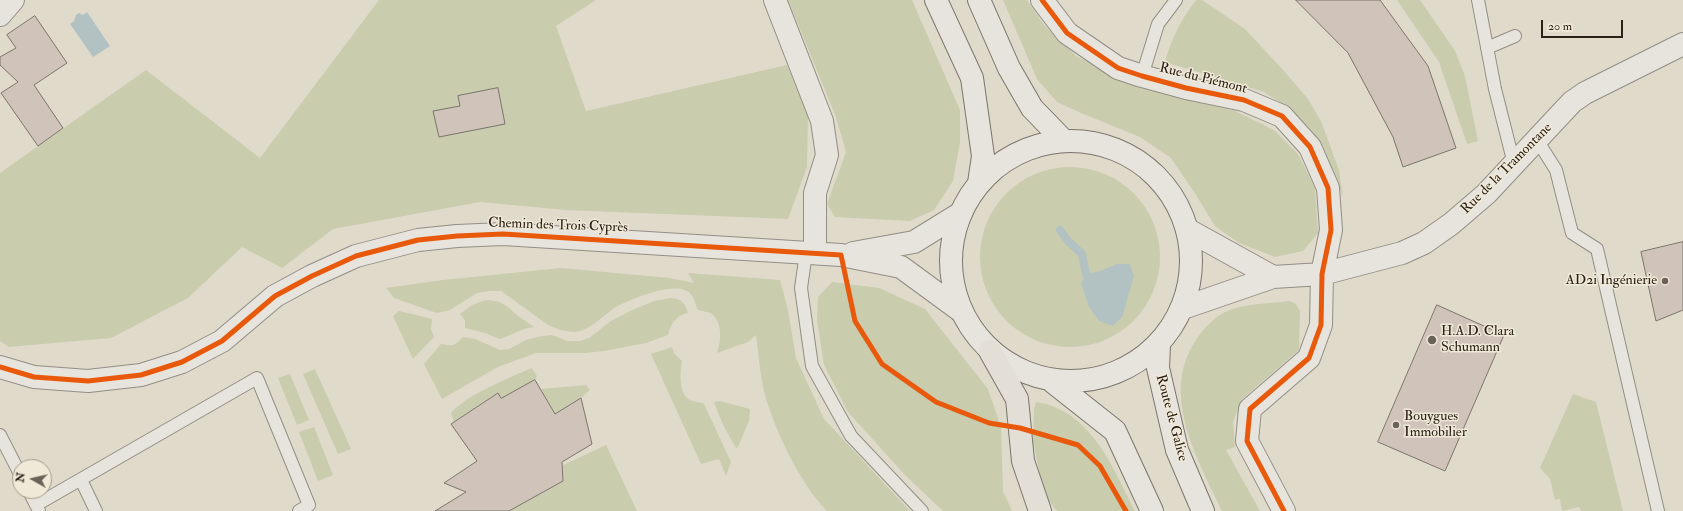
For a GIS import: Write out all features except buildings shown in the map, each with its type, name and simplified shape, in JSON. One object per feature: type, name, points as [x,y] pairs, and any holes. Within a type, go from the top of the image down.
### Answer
[{"type":"highway","points":[[990,351],[1017,399],[1024,461],[1040,511]]},
{"type":"street","points":[[0,15],[13,0]]},
{"type":"street","points":[[774,0],[822,121],[827,155],[815,192],[810,253]]},
{"type":"street","points":[[936,0],[972,78],[983,156],[979,183]]},
{"type":"street","points":[[979,0],[1009,68],[1032,108],[1063,140]]},
{"type":"street","name":"Rue du Piémont","points":[[1042,0],[1067,33],[1118,68],[1186,88],[1244,100],[1282,116],[1310,147],[1328,188],[1330,230],[1322,274],[1321,325],[1309,358],[1250,409],[1247,441],[1284,511]]},
{"type":"street","name":"Rue de la Tramontane","points":[[1183,308],[1273,277],[1322,274],[1402,253],[1424,242],[1451,224],[1486,194],[1572,102],[1683,44]]},
{"type":"street","points":[[1063,140],[1101,144],[1134,157],[1162,181],[1181,209],[1188,230],[1192,266],[1183,308],[1159,345],[1121,372],[1093,381],[1053,382],[1021,372],[990,351],[961,310],[951,279],[951,246],[961,213],[979,183],[999,164],[1030,148],[1063,140]]},
{"type":"street","name":"Chemin des Trois Cyprès","points":[[840,255],[914,242],[961,213]]},
{"type":"street","points":[[1188,230],[1273,277]]},
{"type":"street","name":"Chemin des Trois Cyprès","points":[[0,367],[34,377],[88,381],[141,375],[182,362],[222,341],[275,296],[312,276],[356,256],[418,240],[457,236],[503,234],[840,255],[900,267],[961,310]]},
{"type":"street","name":"Route de Galice","points":[[1159,345],[1158,368],[1177,450],[1203,511]]},
{"type":"street","points":[[1053,382],[1115,431],[1152,511]]},
{"type":"lane","points":[[1142,76],[1158,24],[1176,0]]},
{"type":"lane","points":[[1478,0],[1495,89],[1514,164]]},
{"type":"lane","points":[[1487,48],[1515,36]]},
{"type":"lane","points":[[1537,140],[1556,170],[1572,233],[1598,249],[1658,511]]},
{"type":"lane","points":[[810,253],[801,288],[812,366],[851,436],[922,511]]},
{"type":"lane","points":[[33,499],[38,508],[81,480],[257,378],[309,505],[299,511]]},
{"type":"lane","points":[[0,435],[12,459]]},
{"type":"lane","points":[[81,480],[96,511]]},
{"type":"green space","points":[[379,0],[596,0],[556,26],[586,111],[787,65],[808,115],[807,167],[788,219],[566,210],[480,202],[333,229],[282,268],[242,247],[188,298],[111,338],[9,347],[0,341],[0,173],[146,70],[260,158]]},
{"type":"green space","points":[[788,0],[912,0],[960,110],[960,142],[953,181],[934,210],[910,221],[835,217],[827,204],[846,152],[836,117]]},
{"type":"green space","points":[[1003,0],[1027,0],[1044,25],[1076,56],[1126,81],[1175,97],[1235,111],[1274,130],[1298,154],[1315,188],[1318,233],[1303,251],[1275,257],[1239,243],[1215,226],[1171,158],[1140,137],[1057,102],[1037,79]]},
{"type":"green space","points":[[1196,0],[1202,0],[1245,29],[1308,99],[1321,121],[1339,170],[1343,197],[1332,168],[1314,137],[1292,110],[1264,92],[1165,62],[1178,29]]},
{"type":"green space","points":[[1397,0],[1420,0],[1455,51],[1465,76],[1478,141],[1467,144],[1439,62]]},
{"type":"green space","points":[[1061,167],[1079,167],[1104,174],[1120,182],[1134,193],[1145,207],[1153,223],[1160,248],[1160,266],[1153,291],[1145,307],[1134,321],[1120,332],[1096,343],[1079,347],[1061,347],[1044,343],[1020,332],[1000,314],[995,307],[984,283],[980,266],[980,248],[984,231],[995,207],[1013,187],[1020,182],[1044,171]]},
{"type":"green space","points":[[561,268],[670,278],[694,283],[688,273],[780,280],[788,310],[796,358],[824,419],[910,511],[827,511],[808,487],[783,443],[764,391],[756,335],[748,342],[717,353],[720,338],[718,322],[709,312],[700,311],[697,309],[695,301],[687,291],[680,289],[662,290],[641,296],[616,307],[585,329],[572,332],[548,325],[501,291],[477,293],[450,310],[437,313],[394,298],[386,288],[443,280]]},
{"type":"green space","points":[[832,282],[879,288],[925,309],[988,389],[1001,427],[1003,491],[1012,511],[943,511],[904,474],[848,412],[824,365],[817,320],[818,297]]},
{"type":"green space","points":[[671,298],[678,299],[682,302],[688,313],[677,318],[668,335],[646,343],[604,351],[586,353],[536,353],[498,367],[442,399],[424,364],[441,344],[453,345],[463,337],[475,339],[500,350],[509,349],[526,340],[542,336],[552,335],[567,341],[580,341],[589,338],[611,321],[630,311],[654,301]]},
{"type":"green space","points":[[486,300],[503,304],[534,327],[524,329],[500,339],[485,333],[465,328],[465,320],[460,314],[472,305]]},
{"type":"green space","points":[[1289,301],[1296,304],[1300,311],[1299,350],[1242,399],[1233,422],[1235,447],[1226,450],[1260,511],[1222,511],[1193,449],[1186,427],[1182,404],[1181,382],[1186,361],[1198,337],[1203,330],[1218,316],[1243,306]]},
{"type":"green space","points":[[399,311],[432,319],[431,329],[434,337],[413,359],[393,316]]},
{"type":"green space","points":[[672,347],[674,353],[682,361],[681,383],[684,394],[692,401],[704,404],[731,462],[726,476],[719,459],[701,464],[651,354]]},
{"type":"green space","points":[[532,368],[537,376],[535,380],[501,398],[497,393],[454,422],[451,413],[458,406],[477,393]]},
{"type":"green space","points":[[315,369],[351,449],[338,454],[303,374]]},
{"type":"green space","points":[[290,374],[309,420],[297,425],[278,378]]},
{"type":"green space","points":[[586,385],[590,390],[581,398],[555,414],[541,389]]},
{"type":"green space","points":[[1573,394],[1596,402],[1623,511],[1581,511],[1579,507],[1562,511],[1560,499],[1555,500],[1550,479],[1540,468]]},
{"type":"green space","points":[[720,401],[750,409],[749,421],[737,449],[724,426],[714,402]]},
{"type":"green space","points":[[1036,402],[1055,407],[1072,416],[1086,429],[1098,443],[1109,460],[1135,511],[1057,511],[1044,495],[1033,441],[1034,410]]},
{"type":"green space","points":[[314,427],[333,475],[318,481],[299,432]]},
{"type":"green space","points":[[606,445],[637,511],[502,511],[522,494],[533,498],[563,481],[563,465]]},
{"type":"shaded area","points":[[87,12],[110,46],[93,57],[70,24],[74,21],[76,15],[79,13],[83,15]]},
{"type":"shaded area","points":[[1117,264],[1130,264],[1134,276],[1122,317],[1113,326],[1099,321],[1089,307],[1081,283],[1086,274],[1100,271]]},
{"type":"waterway","points":[[1060,230],[1068,241],[1082,254],[1086,274]]},
{"type":"cycle path","points":[[1042,0],[1067,33],[1118,68],[1186,88],[1244,100],[1282,116],[1310,147],[1328,188],[1331,230],[1322,274],[1321,325],[1309,358],[1250,409],[1247,441],[1284,511]]},
{"type":"cycle path","points":[[0,367],[34,377],[88,381],[141,375],[182,362],[222,341],[275,296],[312,276],[356,256],[418,240],[457,236],[503,234],[841,255],[855,321],[882,364],[936,402],[989,423],[1020,428],[1078,445],[1100,466],[1126,511]]},
{"type":"place","name":"AD2i Ingénierie","points":[[1665,281]]},
{"type":"place","name":"H.A.D. Clara Schumann","points":[[1432,340]]},
{"type":"place","name":"Bouygues Immobilier","points":[[1396,425]]}]
